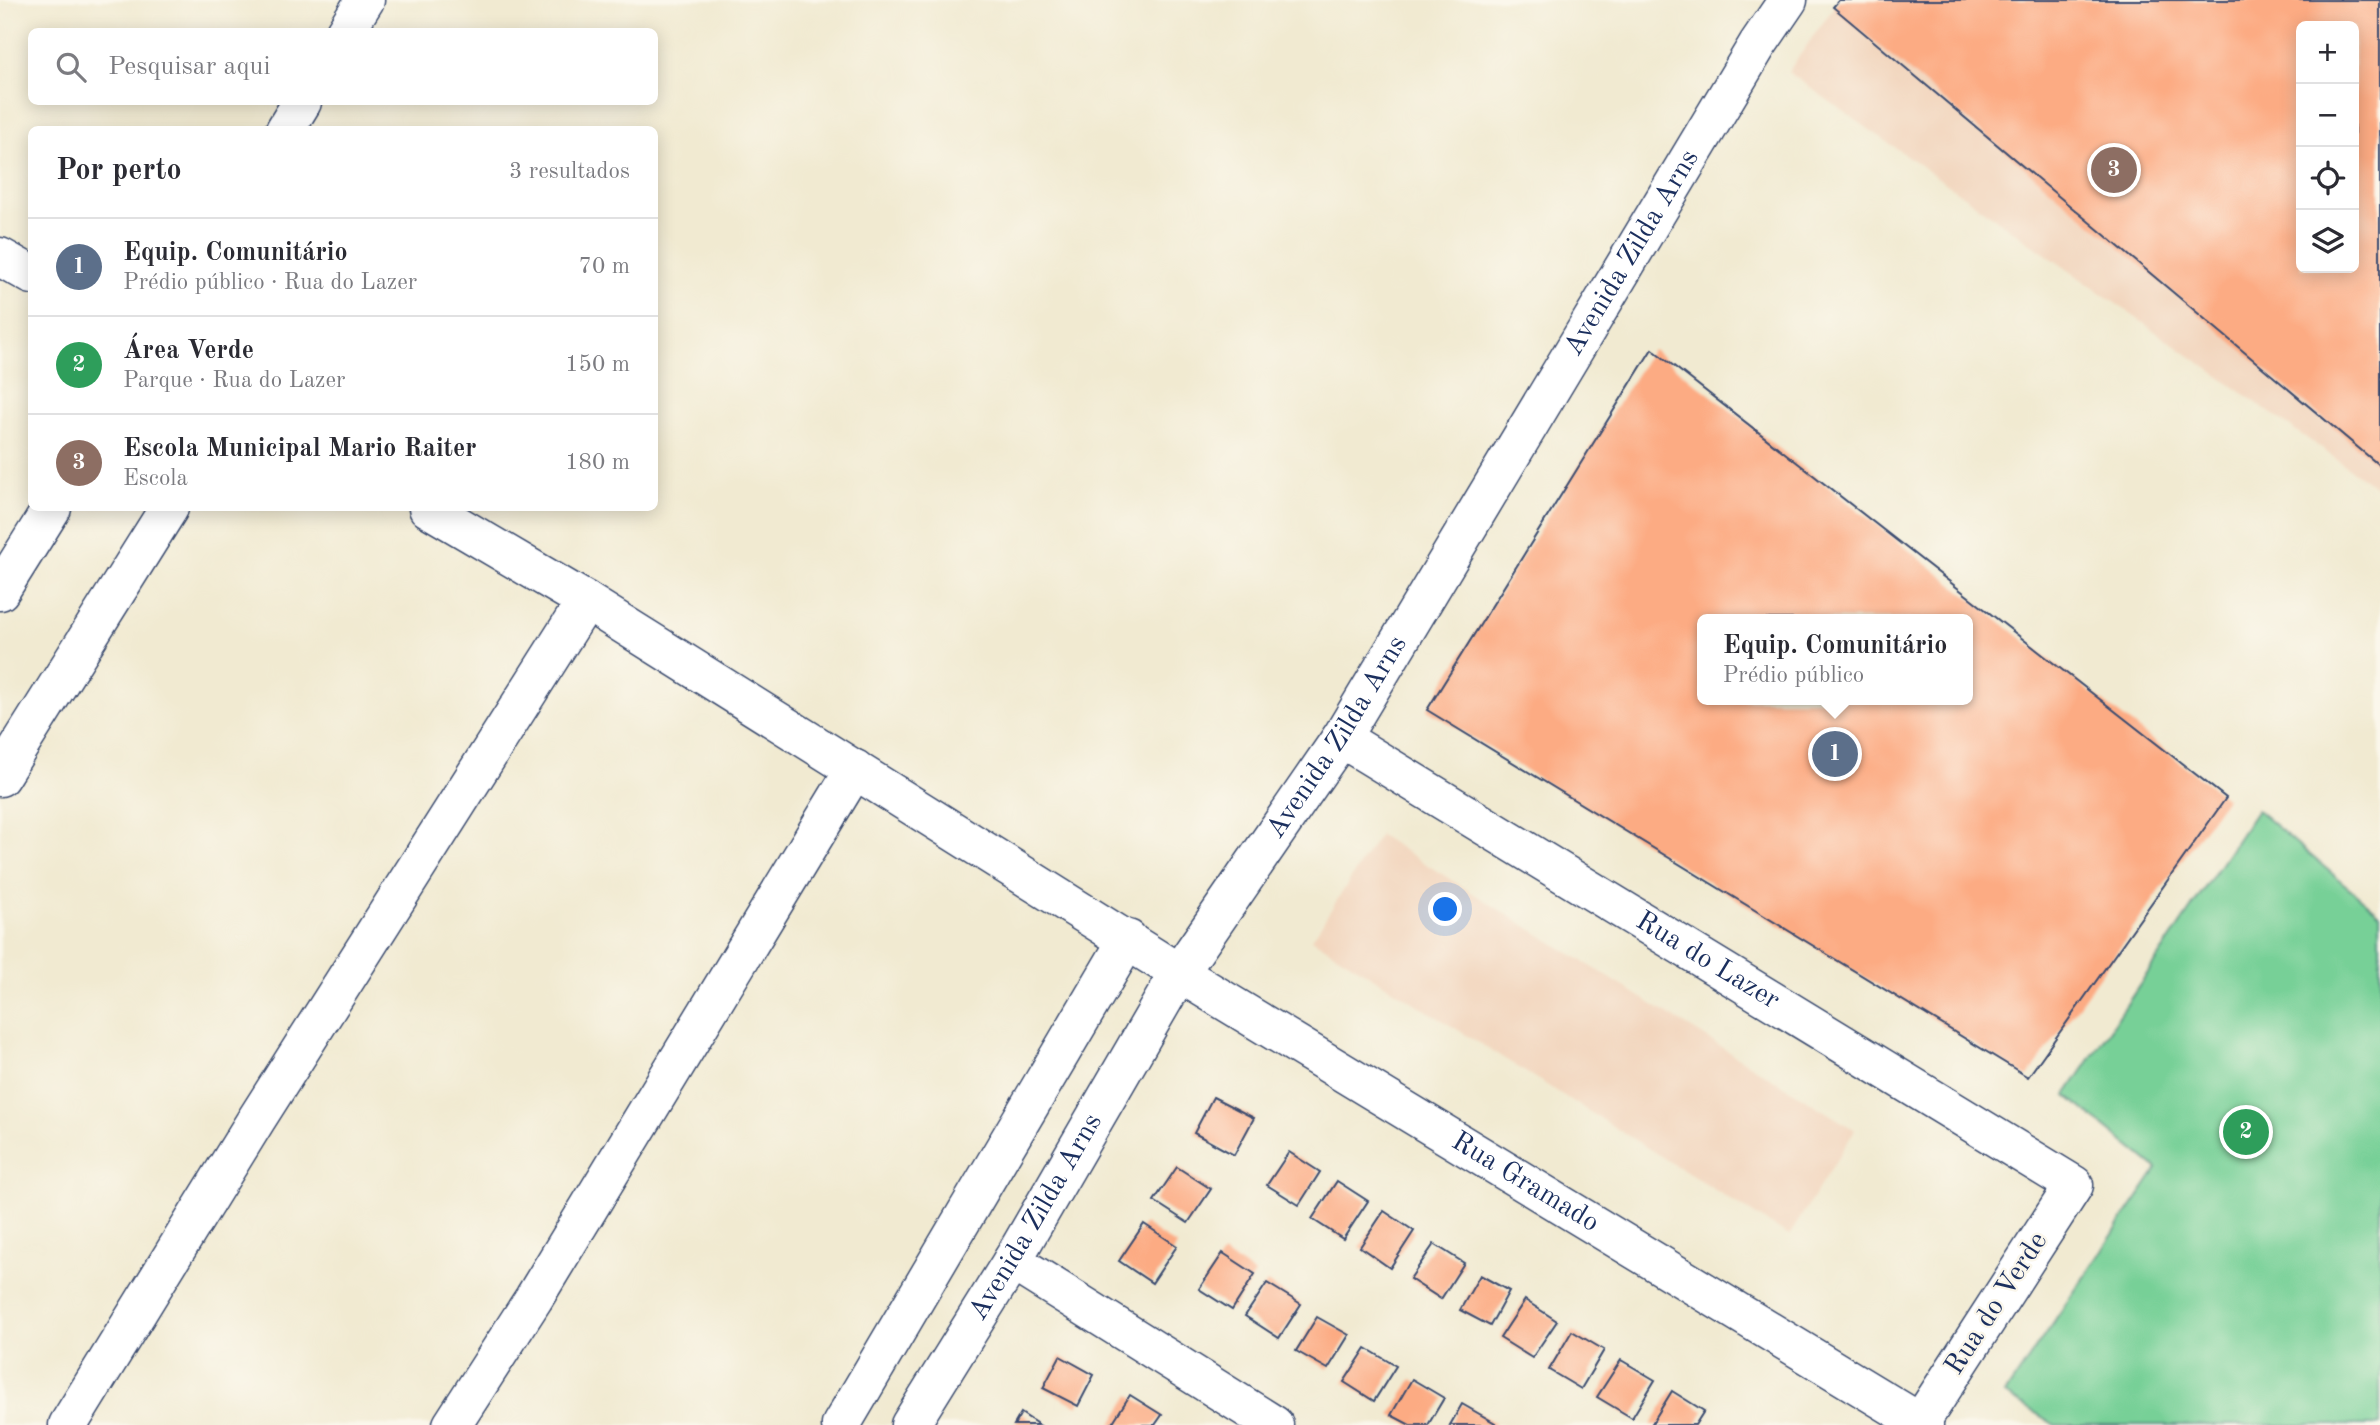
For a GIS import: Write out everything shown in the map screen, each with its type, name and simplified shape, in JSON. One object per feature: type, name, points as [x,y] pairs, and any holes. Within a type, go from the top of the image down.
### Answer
[{"type":"street","points":[[348,28],[365,0]]},
{"type":"street","points":[[1756,0],[1758,44]]},
{"type":"street","name":"Avenida Zilda Arns","points":[[910,1425],[1012,1261],[1180,973],[1341,738],[1787,0]]},
{"type":"street","points":[[288,126],[301,105]]},
{"type":"street","points":[[0,257],[28,273]]},
{"type":"street","points":[[0,591],[50,511]]},
{"type":"street","points":[[0,777],[167,511]]},
{"type":"street","name":"Rua Gramado","points":[[433,511],[586,601],[1180,973],[1922,1424]]},
{"type":"street","points":[[68,1425],[264,1109],[586,601]]},
{"type":"street","name":"Rua do Lazer","points":[[1341,738],[2074,1185]]},
{"type":"street","points":[[453,1425],[534,1298],[855,769]]},
{"type":"street","points":[[841,1425],[1128,939]]},
{"type":"street","name":"Rua do Verde","points":[[1922,1424],[2074,1185]]},
{"type":"street","points":[[1012,1261],[1274,1425]]},
{"type":"shaded area","points":[[1839,0],[2380,0],[2380,490],[1788,72]]},
{"type":"shaded area","points":[[1379,835],[1855,1130],[1789,1236],[1312,939]]},
{"type":"green space","points":[[2257,810],[2380,914],[2380,1425],[2055,1425],[2005,1394],[2157,1169],[2066,1095]]},
{"type":"building","points":[[1839,0],[2380,0],[2380,466],[1833,7]]},
{"type":"building","points":[[1652,349],[2226,798],[2028,1077],[1427,710]]},
{"type":"building","points":[[1213,1097],[1254,1118],[1234,1155],[1194,1133]]},
{"type":"building","points":[[1289,1152],[1320,1172],[1299,1205],[1267,1185]]},
{"type":"building","points":[[1177,1167],[1211,1189],[1188,1223],[1154,1201]]},
{"type":"building","points":[[1337,1181],[1368,1201],[1343,1239],[1312,1219]]},
{"type":"building","points":[[1384,1211],[1414,1231],[1390,1268],[1360,1247]]},
{"type":"building","points":[[1144,1224],[1177,1246],[1152,1283],[1119,1261]]},
{"type":"building","points":[[1434,1244],[1464,1263],[1441,1299],[1410,1279]]},
{"type":"building","points":[[1223,1253],[1255,1274],[1232,1310],[1199,1289]]},
{"type":"building","points":[[1480,1275],[1509,1291],[1490,1326],[1460,1310]]},
{"type":"building","points":[[1267,1283],[1301,1304],[1279,1338],[1245,1316]]},
{"type":"building","points":[[1525,1300],[1557,1321],[1532,1358],[1500,1338]]},
{"type":"building","points":[[1317,1317],[1349,1335],[1328,1369],[1296,1351]]},
{"type":"building","points":[[1572,1331],[1604,1350],[1581,1389],[1549,1370]]},
{"type":"building","points":[[1366,1348],[1396,1366],[1374,1401],[1344,1382]]},
{"type":"building","points":[[1060,1356],[1094,1375],[1078,1406],[1043,1388]]},
{"type":"building","points":[[1621,1360],[1655,1380],[1632,1418],[1597,1397]]},
{"type":"building","points":[[1412,1379],[1444,1398],[1428,1425],[1410,1425],[1391,1415]]},
{"type":"building","points":[[1672,1391],[1704,1411],[1695,1425],[1651,1425]]},
{"type":"building","points":[[1130,1395],[1162,1415],[1155,1425],[1111,1425]]},
{"type":"building","points":[[1462,1404],[1495,1423],[1494,1425],[1450,1425]]},
{"type":"building","points":[[1021,1413],[1039,1425],[1014,1425]]},
{"type":"place","name":"Escola Municipal Mario Raiter","points":[[2114,170]]},
{"type":"place","name":"Equip. Comunitário","points":[[1835,754]]},
{"type":"place","name":"Área Verde","points":[[2246,1132]]}]
